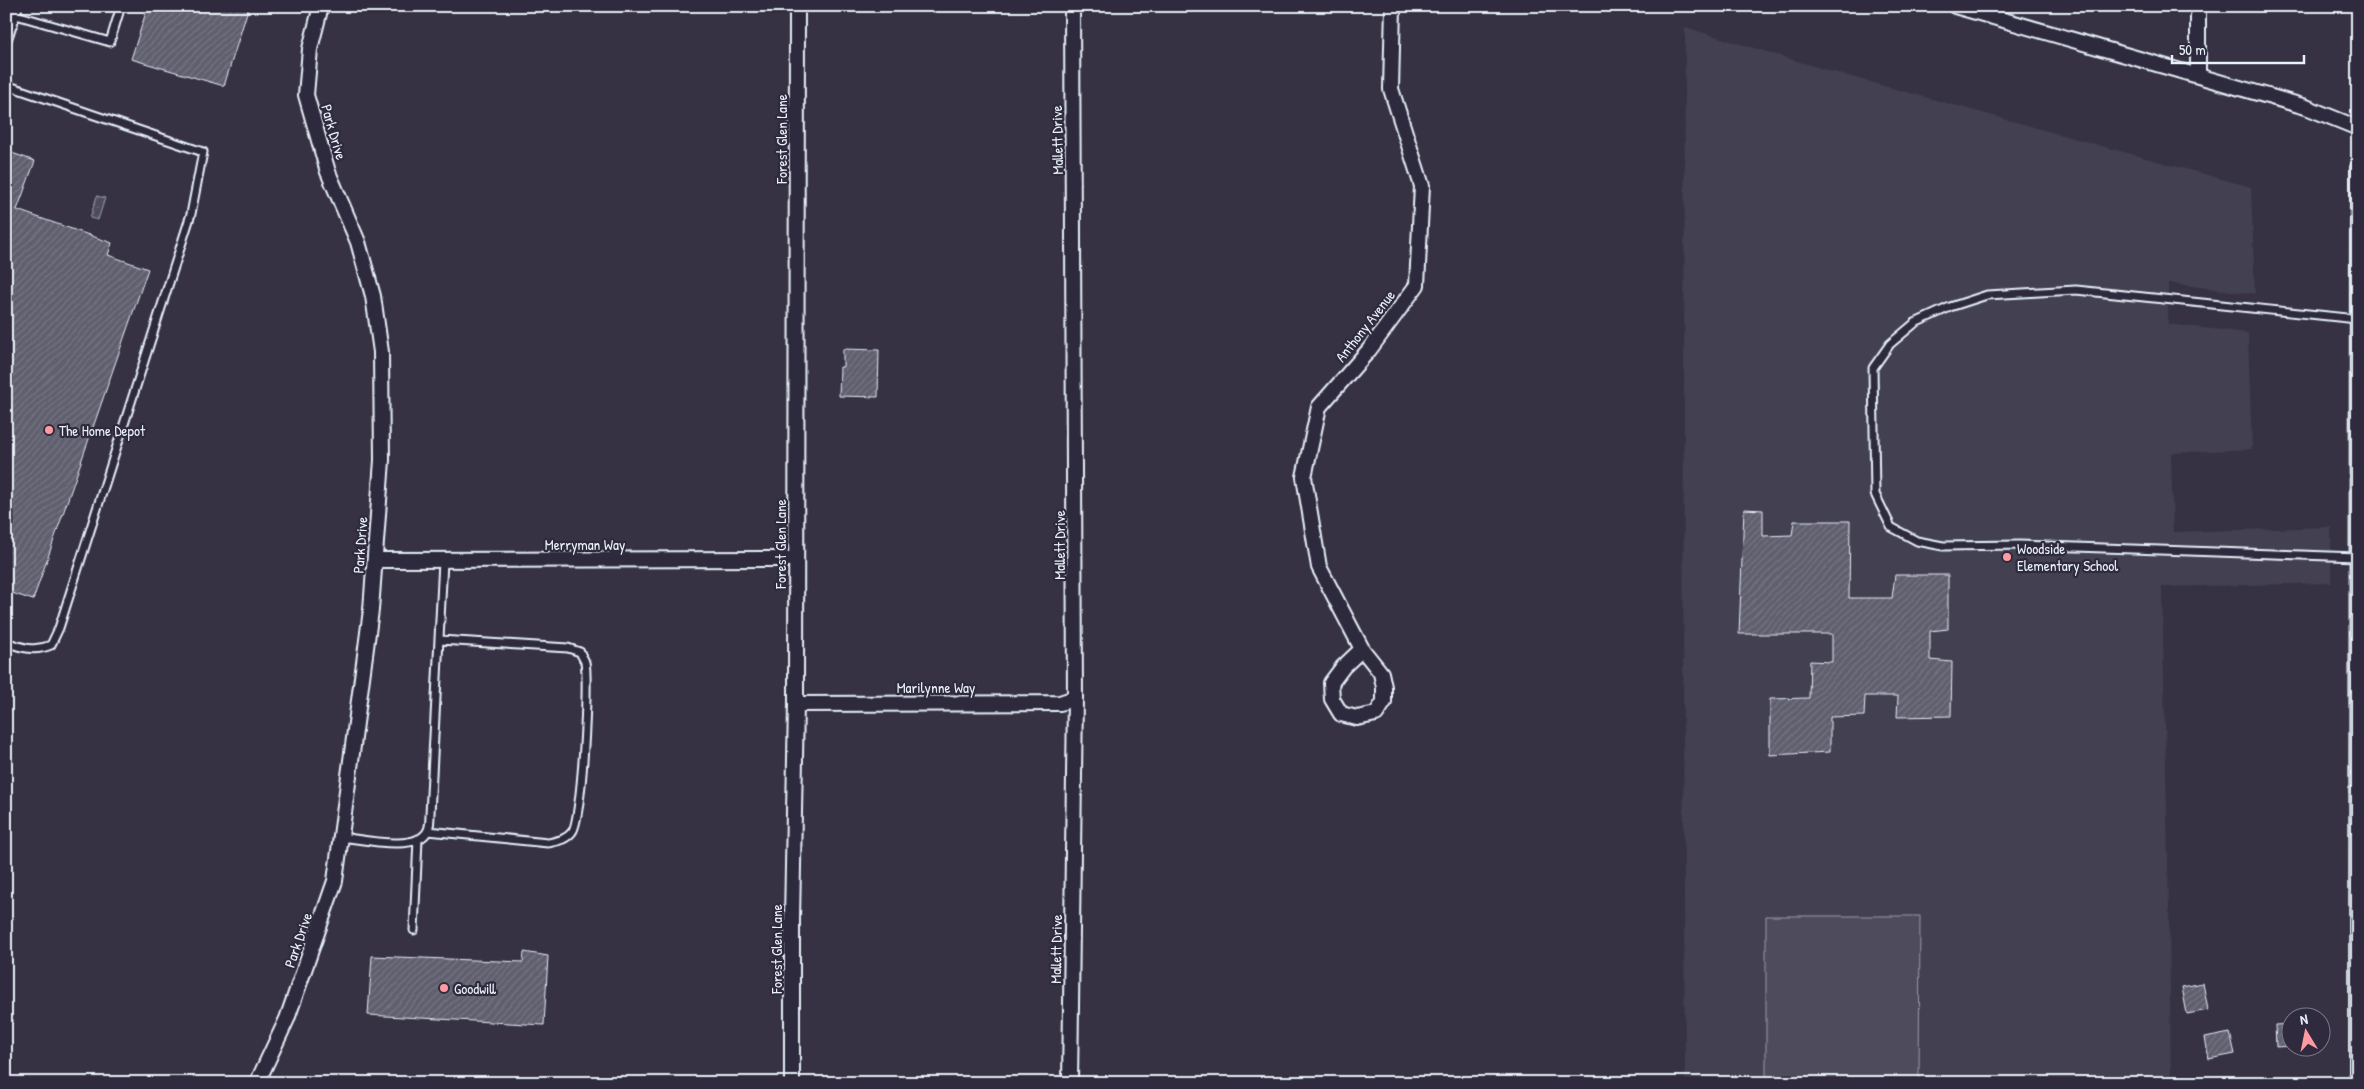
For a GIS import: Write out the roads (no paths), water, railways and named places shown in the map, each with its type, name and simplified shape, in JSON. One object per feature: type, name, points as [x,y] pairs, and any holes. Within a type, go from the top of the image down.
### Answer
[{"type":"street","name":"Park Drive","points":[[257,1083],[287,1019],[336,881],[371,610],[382,460],[381,352],[373,296],[358,242],[328,172],[306,95],[310,49],[321,6]]},
{"type":"street","name":"Forest Glen Lane","points":[[792,1083],[792,920],[796,704],[798,6]]},
{"type":"street","name":"Mallett Drive","points":[[1070,1083],[1075,698],[1072,6]]},
{"type":"street","name":"Anthony Avenue","points":[[1362,649],[1343,667],[1331,683],[1332,699],[1341,714],[1357,718],[1376,714],[1384,702],[1382,673],[1362,649],[1319,567],[1304,477],[1319,407],[1369,350],[1418,285],[1422,186],[1391,89],[1393,6]]},
{"type":"street","points":[[1954,6],[2198,75],[2306,108],[2358,128]]},
{"type":"street","points":[[2002,6],[2002,21]]},
{"type":"street","points":[[2198,6],[2198,75]]},
{"type":"street","points":[[2357,1083],[2356,319],[2358,168]]},
{"type":"street","name":"Merryman Way","points":[[375,560],[796,559]]},
{"type":"street","name":"Marilynne Way","points":[[796,704],[1060,704],[1075,698]]},
{"type":"lane","points":[[6,43],[18,6]]},
{"type":"lane","points":[[16,15],[110,42],[121,6]]},
{"type":"lane","points":[[6,85],[203,152],[191,214],[59,628],[51,645],[40,650],[23,648],[6,642]]},
{"type":"lane","points":[[2356,319],[2076,290],[1987,295],[1950,307],[1915,323],[1890,344],[1874,368],[1875,494],[1891,527],[1917,541],[1943,546],[2020,545],[2357,557]]},
{"type":"lane","points":[[342,837],[403,844],[418,840],[428,831],[443,561]]},
{"type":"lane","points":[[428,831],[548,843],[562,840],[573,832],[579,814],[583,767],[585,661],[580,652],[568,648],[440,640]]},
{"type":"lane","points":[[414,930],[418,840]]},
{"type":"place","name":"The Home Depot","points":[[49,430]]},
{"type":"place","name":"Woodside Elementary School","points":[[2007,557]]},
{"type":"place","name":"Goodwill","points":[[444,988]]}]
